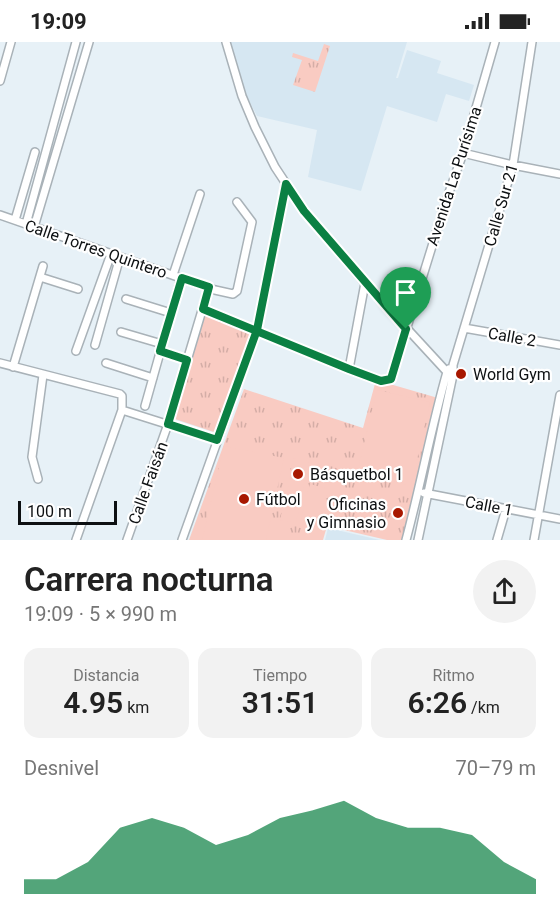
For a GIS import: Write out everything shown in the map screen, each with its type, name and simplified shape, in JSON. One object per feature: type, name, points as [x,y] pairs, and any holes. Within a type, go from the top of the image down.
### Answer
[{"type":"street","points":[[0,81],[11,42]]},
{"type":"street","points":[[26,224],[76,42]]},
{"type":"street","points":[[34,227],[89,42]]},
{"type":"street","points":[[226,42],[242,96],[275,166],[304,211],[406,329],[450,374]]},
{"type":"street","name":"Avenida La Purísima","points":[[349,369],[381,381],[391,379],[463,153],[495,42]]},
{"type":"street","name":"Calle Sur 21","points":[[450,374],[513,165],[532,42]]},
{"type":"street","points":[[15,220],[35,152]]},
{"type":"street","points":[[463,153],[560,174]]},
{"type":"street","points":[[182,540],[257,330],[286,184]]},
{"type":"street","points":[[173,275],[200,194]]},
{"type":"street","name":"Calle Torres Quintero","points":[[0,215],[233,294],[237,291],[252,222],[237,202]]},
{"type":"street","points":[[76,351],[111,254]]},
{"type":"street","points":[[95,345],[120,257]]},
{"type":"street","points":[[13,367],[43,266]]},
{"type":"street","points":[[40,277],[78,289]]},
{"type":"street","points":[[145,406],[182,278]]},
{"type":"street","points":[[203,309],[349,369],[365,283]]},
{"type":"street","name":"Calle Faisán","points":[[127,540],[168,424],[209,287]]},
{"type":"street","points":[[126,299],[171,313]]},
{"type":"street","name":"Calle 2","points":[[464,328],[560,345]]},
{"type":"street","points":[[121,332],[161,347],[187,360]]},
{"type":"street","points":[[0,363],[120,394],[123,399],[122,410],[76,540]]},
{"type":"street","points":[[106,363],[153,378]]},
{"type":"street","points":[[406,540],[440,396],[450,374]]},
{"type":"street","points":[[418,540],[450,374]]},
{"type":"street","points":[[38,479],[32,457],[43,375]]},
{"type":"street","points":[[534,540],[560,395]]},
{"type":"street","points":[[122,410],[217,440]]},
{"type":"street","name":"Calle 1","points":[[419,492],[560,519]]},
{"type":"street","points":[[497,540],[506,509]]},
{"type":"shaded area","points":[[230,42],[407,42],[396,78],[398,78],[407,50],[441,61],[437,73],[474,85],[469,101],[446,94],[437,122],[387,106],[361,191],[308,177],[317,130],[257,116],[245,93]]},
{"type":"shaded area","points":[[328,528],[380,540],[325,540]]},
{"type":"green space","points":[[324,44],[330,46],[315,92],[293,85],[302,60],[292,57],[293,53],[318,61]]},
{"type":"green space","points":[[204,315],[252,331],[217,433],[169,417]]},
{"type":"green space","points":[[376,380],[438,398],[402,540],[387,540],[327,526],[323,540],[189,540],[244,389],[363,428]]},
{"type":"green space","points":[[377,390],[430,402],[411,486],[357,473]]},
{"type":"green space","name":"Fútbol","points":[[224,446],[284,458],[266,540],[202,540]]},
{"type":"green space","name":"Básquetbol 1","points":[[293,458],[309,461],[303,489],[288,486]]},
{"type":"green space","name":"Fútbol","points":[[310,484],[328,489],[319,522],[301,518]]},
{"type":"green space","points":[[286,492],[302,495],[296,523],[280,520]]},
{"type":"place","name":"World Gym","points":[[461,374]]},
{"type":"place","name":"Básquetbol 1","points":[[298,474]]},
{"type":"place","name":"Fútbol","points":[[244,499]]},
{"type":"place","name":"Oficinas y Gimnasio","points":[[398,513]]},
{"type":"route","points":[[406,329],[304,211],[286,184],[257,330],[217,440],[168,424],[187,360],[160,351],[182,278],[209,287],[203,309],[257,330],[349,369],[381,381],[391,379],[406,329]]}]
